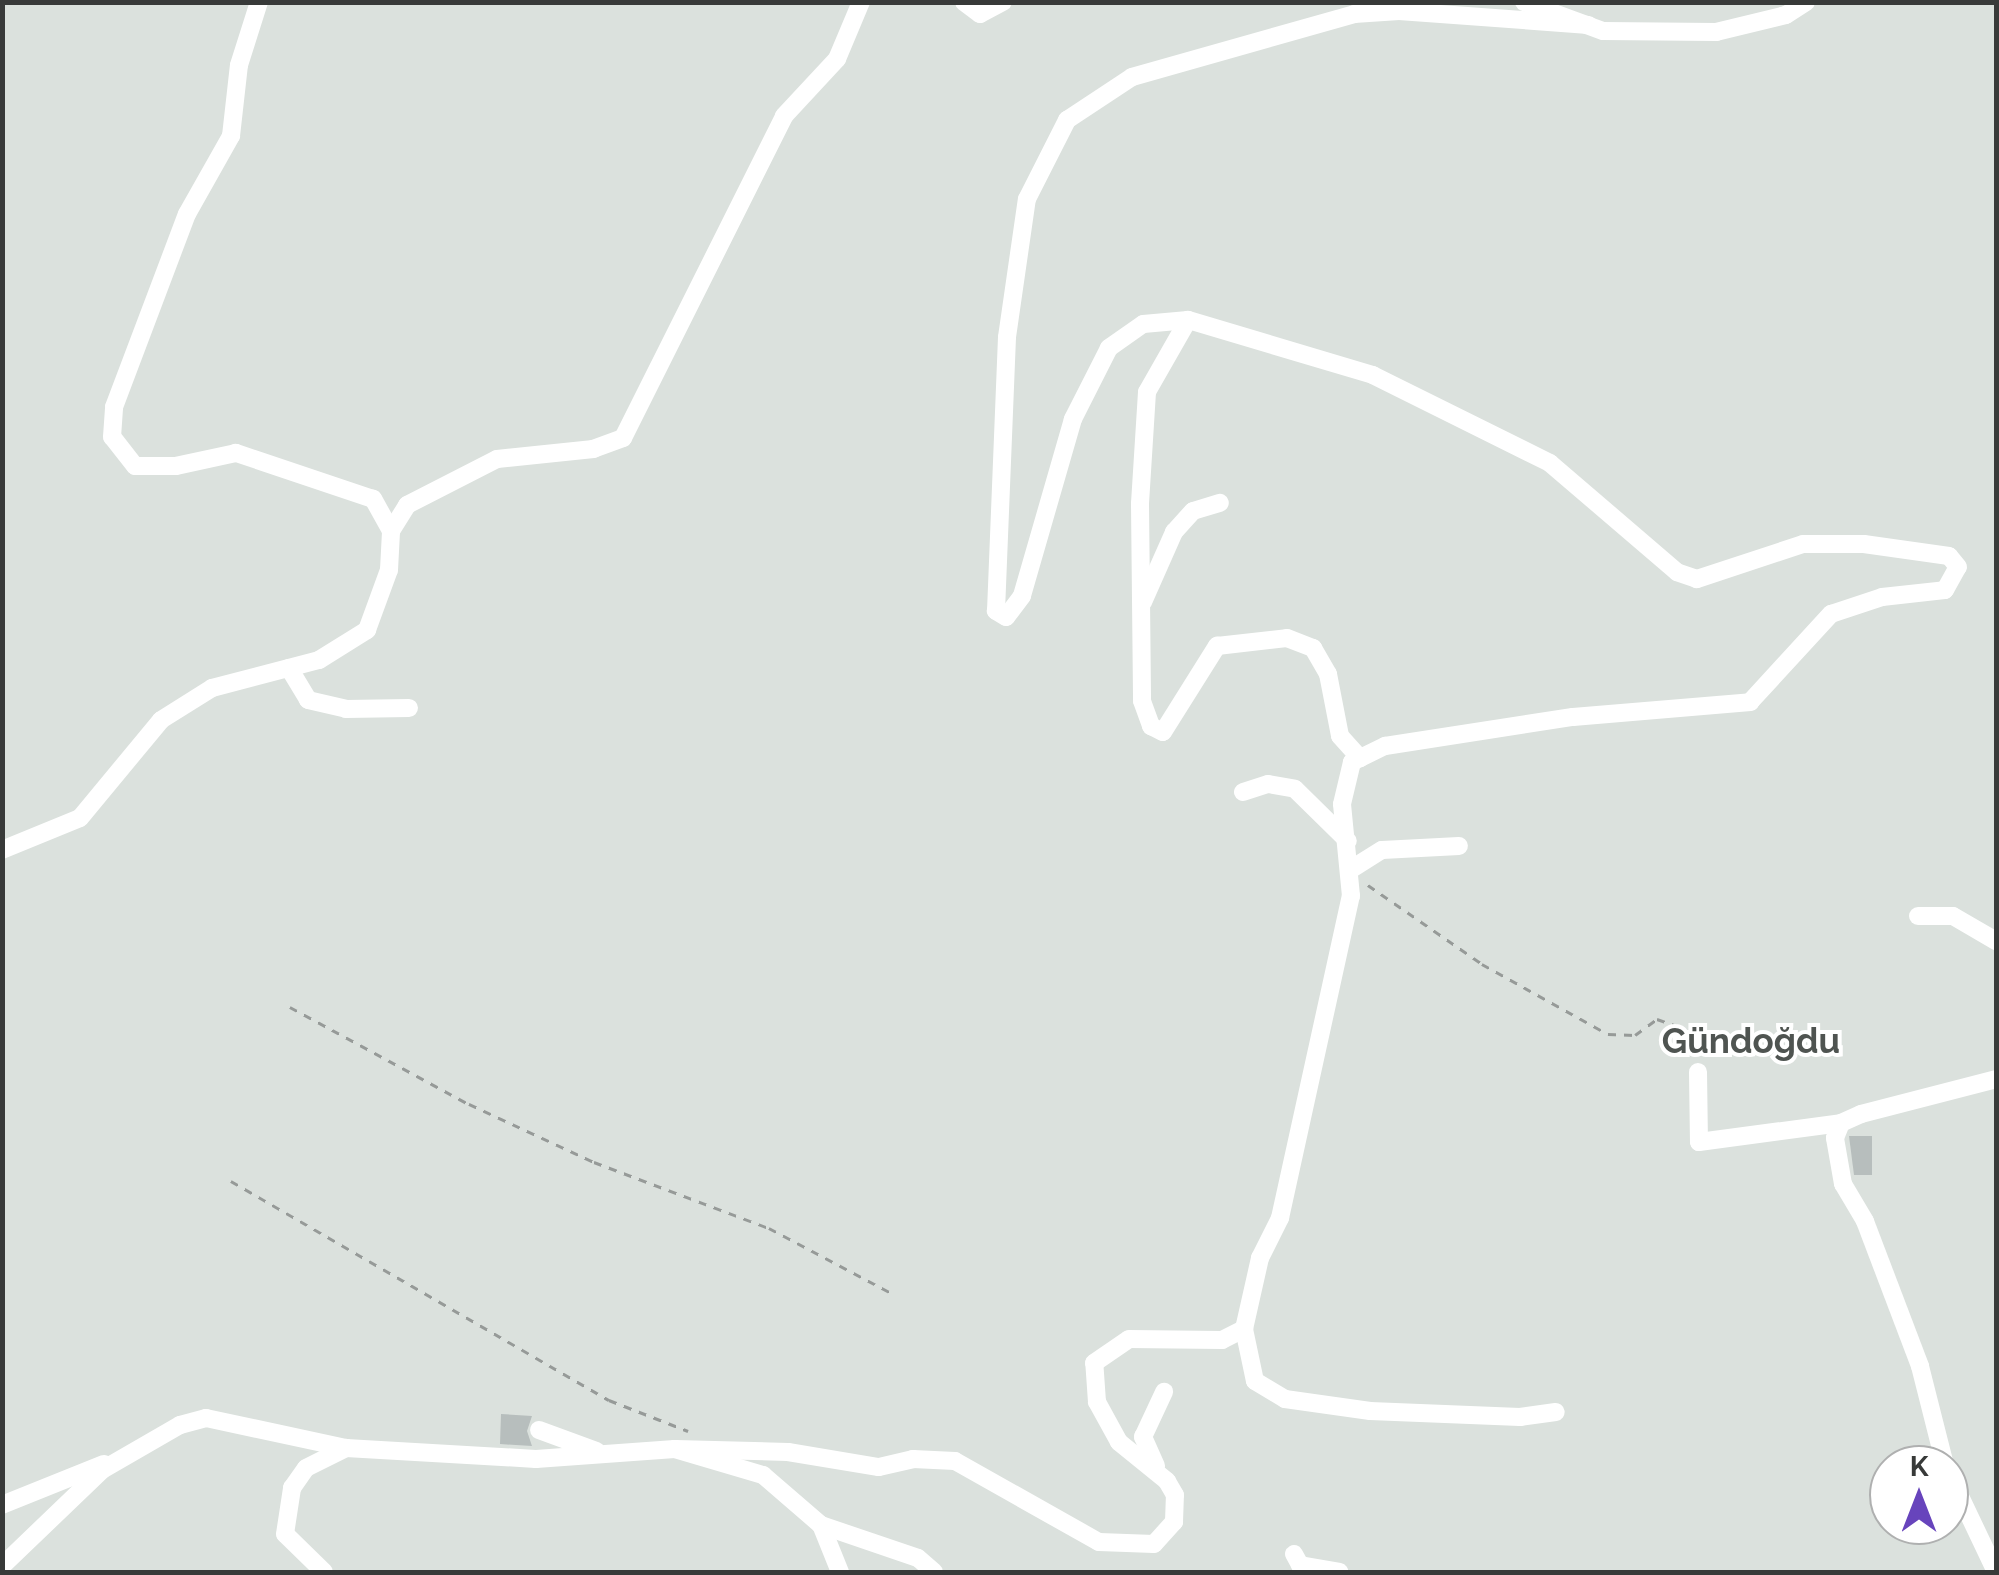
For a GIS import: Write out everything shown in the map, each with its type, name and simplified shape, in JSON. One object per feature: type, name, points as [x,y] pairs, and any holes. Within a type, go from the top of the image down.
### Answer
[{"type":"street","points":[[259,2],[238,65],[231,136],[187,214],[114,408],[112,436],[135,466],[176,466],[236,453],[293,471],[374,499],[391,530]]},
{"type":"street","points":[[2,850],[80,818],[160,720],[212,688],[320,660],[367,630],[389,570],[391,530],[407,506],[498,459],[592,450],[623,438],[784,116],[836,59],[861,2]]},
{"type":"street","points":[[964,2],[980,14],[1003,2]]},
{"type":"street","points":[[1524,2],[1588,25]]},
{"type":"street","points":[[1556,1412],[1520,1417],[1370,1411],[1285,1399],[1255,1381],[1244,1329],[1260,1258],[1280,1218],[1353,872],[1342,804],[1352,762],[1384,746],[1574,717],[1750,702],[1831,614],[1882,596],[1945,590],[1958,567],[1949,556],[1803,544],[1696,579],[1677,572],[1550,463],[1374,374],[1188,320],[1143,324],[1109,348],[1072,420],[1022,596],[1006,617],[996,611],[999,440],[1010,318],[1028,200],[1067,120],[1132,78],[1354,14],[1399,11],[1716,32],[1786,16],[1806,2]]},
{"type":"street","points":[[1188,320],[1147,392],[1141,607],[1142,701],[1150,726],[1163,732],[1218,646],[1287,638],[1313,648],[1328,674],[1340,736],[1360,758]]},
{"type":"street","points":[[1141,607],[1174,532],[1193,510],[1220,502]]},
{"type":"street","points":[[289,668],[308,700],[346,709],[409,708]]},
{"type":"street","points":[[1243,792],[1268,784],[1295,790],[1348,842]]},
{"type":"street","points":[[1353,872],[1382,850],[1459,846]]},
{"type":"street","points":[[1918,916],[1954,916],[1996,941]]},
{"type":"street","points":[[1698,1072],[1698,1142],[1841,1123],[1996,1078]]},
{"type":"street","points":[[1841,1123],[1835,1138],[1843,1184],[1865,1221],[1920,1366],[1940,1445]]},
{"type":"street","points":[[1161,1475],[1119,1442],[1097,1402],[1094,1363],[1130,1339],[1222,1340],[1244,1329]]},
{"type":"street","points":[[2,1505],[124,1457],[206,1418],[346,1448],[536,1460],[675,1449],[788,1452],[879,1467],[913,1459],[955,1462],[1021,1494],[1070,1530],[1133,1546],[1154,1544],[1174,1522],[1175,1495],[1143,1437],[1164,1392]]},
{"type":"street","points":[[539,1430],[606,1454]]},
{"type":"street","points":[[324,1572],[285,1534],[292,1488],[306,1468],[346,1448]]},
{"type":"street","points":[[675,1449],[763,1475],[821,1526],[918,1558],[934,1572]]},
{"type":"street","points":[[2,1566],[124,1457]]},
{"type":"street","points":[[1969,1515],[1996,1572]]},
{"type":"street","points":[[821,1526],[840,1572]]},
{"type":"street","points":[[1294,1554],[1300,1565],[1339,1572]]},
{"type":"path","points":[[1353,872],[1482,964],[1608,1034],[1635,1035],[1657,1019],[1680,1027],[1698,1072]]},
{"type":"path","points":[[290,1007],[469,1104],[594,1162],[769,1228],[890,1293]]},
{"type":"path","points":[[231,1180],[609,1400],[691,1432]]},
{"type":"building","points":[[1849,1136],[1872,1136],[1872,1175],[1854,1175]]},
{"type":"building","points":[[501,1414],[532,1416],[527,1431],[532,1446],[500,1444]]},
{"type":"district","name":"Gündoğdu","points":[[1751,1041]]}]
